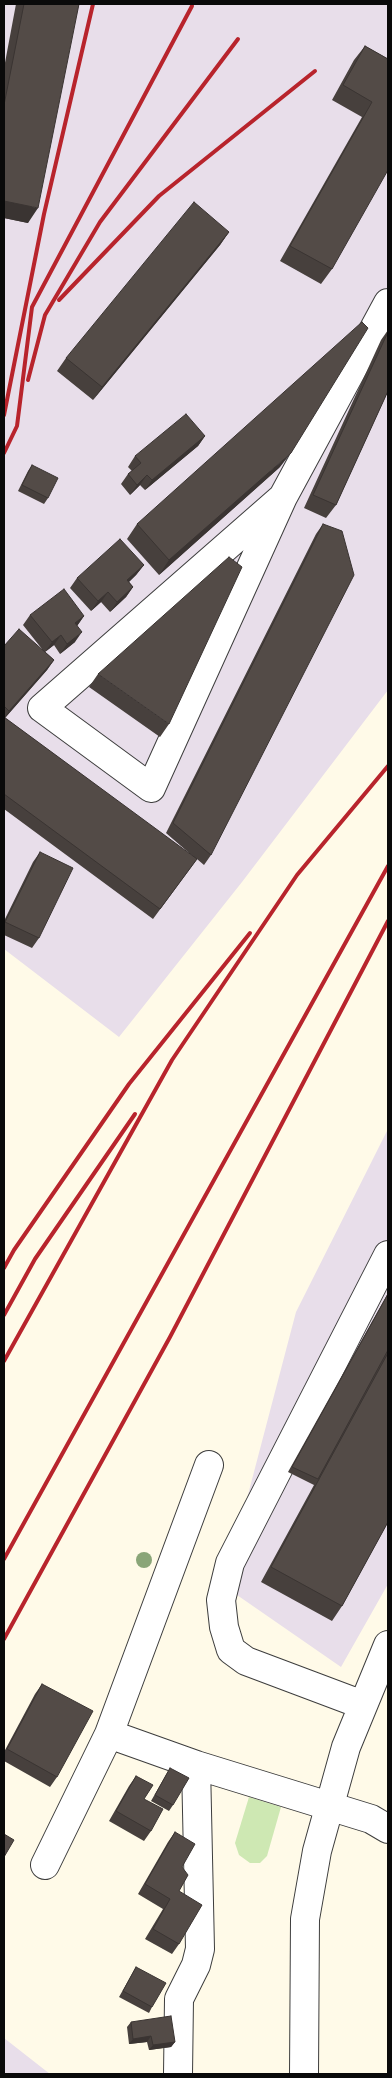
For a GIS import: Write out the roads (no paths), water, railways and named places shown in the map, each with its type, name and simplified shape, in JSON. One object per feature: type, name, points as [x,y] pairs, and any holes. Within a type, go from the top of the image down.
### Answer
[{"type":"street","points":[[283,497],[42,708],[151,788],[283,497],[388,303]]},
{"type":"street","points":[[363,1705],[246,1661],[231,1650],[224,1626],[221,1600],[230,1563],[388,1255]]},
{"type":"street","points":[[45,1865],[109,1734],[209,1464]]},
{"type":"street","points":[[304,2074],[305,1919],[317,1851],[346,1747],[388,1645]]},
{"type":"street","points":[[109,1734],[196,1766],[371,1819],[388,1829]]},
{"type":"street","points":[[178,2074],[179,1999],[196,1965],[200,1949],[196,1766]]},
{"type":"railway","points":[[4,415],[44,214],[93,4]]},
{"type":"railway","points":[[4,453],[17,426],[32,307],[192,6]]},
{"type":"railway","points":[[28,380],[45,315],[100,222],[238,39]]},
{"type":"railway","points":[[59,300],[159,196],[315,71]]},
{"type":"railway","points":[[4,1361],[172,1060],[297,875],[388,766]]},
{"type":"railway","points":[[4,1559],[388,866]]},
{"type":"railway","points":[[4,1639],[170,1337],[388,921]]},
{"type":"railway","points":[[4,1268],[14,1250],[129,1084],[250,933]]},
{"type":"railway","points":[[4,1315],[35,1259],[135,1114]]}]
